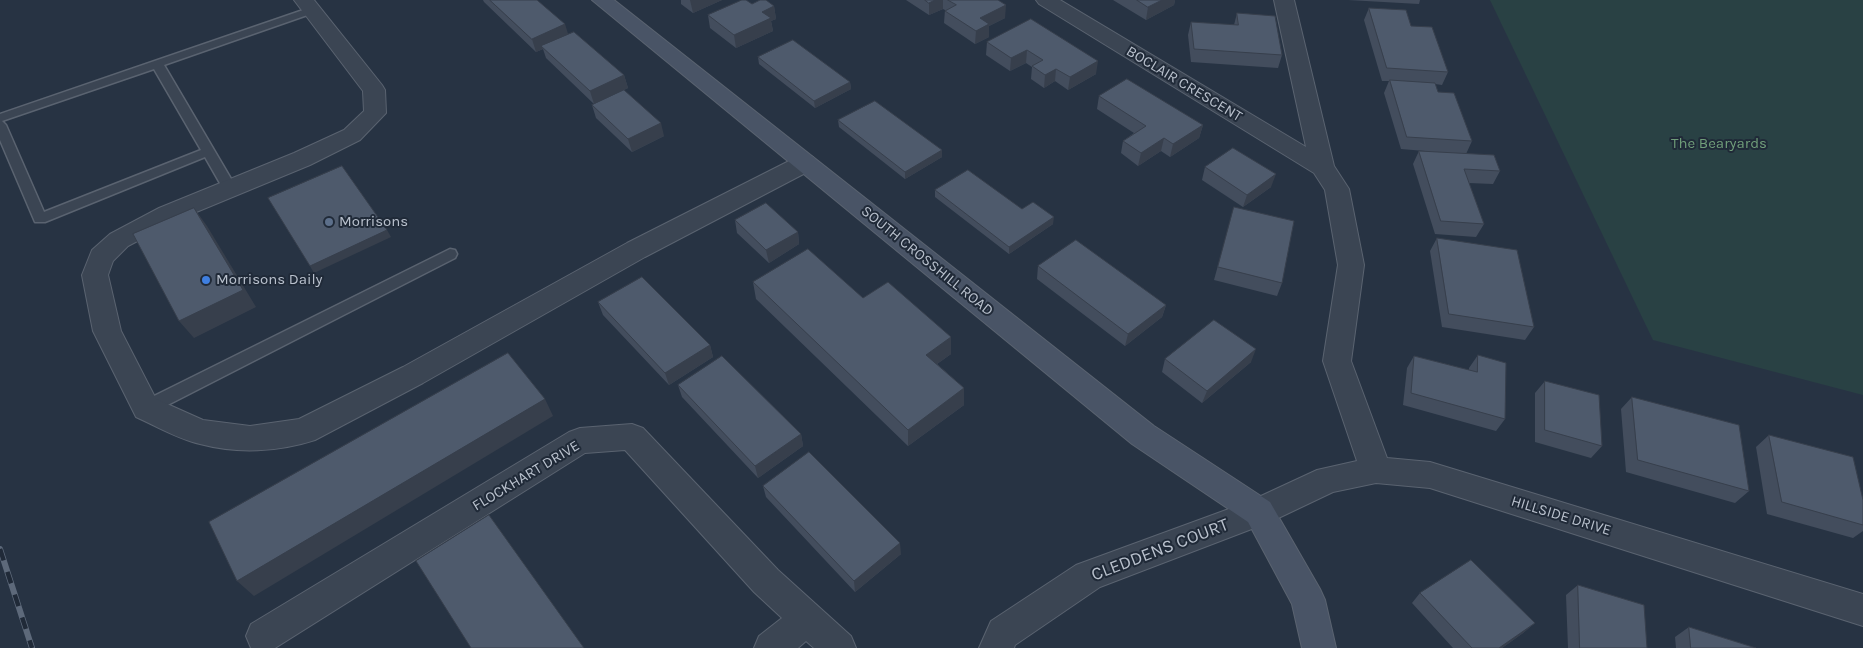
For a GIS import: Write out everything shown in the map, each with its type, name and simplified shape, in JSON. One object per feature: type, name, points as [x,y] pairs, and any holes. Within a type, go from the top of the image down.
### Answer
[{"type":"street","name":"SOUTH CROSSHILL ROAD","points":[[602,0],[1142,435],[1259,512]]},
{"type":"street","name":"BOCLAIR CRESCENT","points":[[1046,0],[1322,167]]},
{"type":"street","points":[[1284,0],[1322,167],[1337,189],[1351,265],[1337,361],[1376,470]]},
{"type":"street","points":[[308,5],[374,90],[375,113],[352,134],[302,159],[168,214],[119,240],[101,257],[95,275],[107,331],[146,408],[200,432],[250,439],[304,431],[413,375],[636,250],[805,163]]},
{"type":"street","name":"FLOCKHART DRIVE","points":[[263,636],[580,441],[632,437],[766,581],[839,648]]},
{"type":"street","name":"HILLSIDE DRIVE","points":[[1259,512],[1328,480],[1376,470],[1430,475],[1863,610]]},
{"type":"street","points":[[1259,512],[1308,600],[1319,648]]},
{"type":"street","name":"CLEDDENS COURT","points":[[996,648],[1003,633],[1088,576],[1259,512]]},
{"type":"street","points":[[771,648],[807,618]]},
{"type":"lane","points":[[0,118],[157,64],[308,5]]},
{"type":"lane","points":[[157,64],[230,189]]},
{"type":"lane","points":[[0,125],[40,219],[209,151]]},
{"type":"lane","points":[[146,408],[450,254]]},
{"type":"green space","name":"The Bearyards","points":[[1490,0],[1863,0],[1863,395],[1653,340]]},
{"type":"building","points":[[490,0],[537,0],[565,24],[532,39]]},
{"type":"building","points":[[742,0],[752,4],[760,0],[766,0],[774,6],[762,12],[771,18],[734,35],[708,15]]},
{"type":"building","points":[[948,0],[998,0],[1006,5],[980,18],[989,24],[976,31],[945,11],[956,5]]},
{"type":"building","points":[[1137,0],[1162,0],[1148,7]]},
{"type":"building","points":[[1369,8],[1406,10],[1411,26],[1432,27],[1448,72],[1387,68]]},
{"type":"building","points":[[1237,13],[1275,16],[1282,55],[1194,49],[1191,22],[1238,25]]},
{"type":"building","points":[[1031,19],[1098,61],[1070,77],[1056,69],[1045,75],[1032,66],[1043,60],[1027,50],[1011,58],[987,42]]},
{"type":"building","points":[[574,32],[624,75],[590,91],[541,46]]},
{"type":"building","points":[[793,40],[850,82],[814,101],[758,57]]},
{"type":"building","points":[[1127,79],[1203,125],[1173,144],[1164,138],[1141,153],[1123,141],[1146,126],[1099,96]]},
{"type":"building","points":[[1390,80],[1435,83],[1438,92],[1454,93],[1472,141],[1407,137]]},
{"type":"building","points":[[624,90],[661,123],[628,139],[592,105]]},
{"type":"building","points":[[875,101],[942,150],[905,172],[838,120]]},
{"type":"building","points":[[1233,148],[1276,174],[1247,195],[1205,167]]},
{"type":"building","points":[[1419,151],[1494,155],[1500,171],[1464,169],[1484,224],[1441,221]]},
{"type":"building","points":[[342,166],[387,230],[310,266],[268,198]]},
{"type":"building","points":[[968,170],[1022,209],[1033,202],[1054,217],[1009,247],[935,190]]},
{"type":"building","points":[[766,203],[798,232],[766,250],[735,220]]},
{"type":"building","points":[[1234,207],[1294,221],[1282,283],[1218,267]]},
{"type":"building","points":[[194,208],[243,290],[179,321],[133,234]]},
{"type":"building","points":[[1437,238],[1517,250],[1534,327],[1449,314]]},
{"type":"building","points":[[1076,240],[1166,305],[1128,334],[1038,266]]},
{"type":"building","points":[[808,249],[863,298],[888,282],[951,337],[926,355],[964,388],[908,430],[753,282]]},
{"type":"building","points":[[642,277],[710,345],[665,373],[598,302]]},
{"type":"building","points":[[1214,320],[1256,349],[1207,391],[1165,359]]},
{"type":"building","points":[[508,353],[545,399],[237,581],[209,522]]},
{"type":"building","points":[[1478,355],[1506,363],[1505,419],[1411,393],[1414,356],[1477,372]]},
{"type":"building","points":[[722,356],[801,434],[755,466],[678,385]]},
{"type":"building","points":[[1545,381],[1599,395],[1602,446],[1545,430]]},
{"type":"building","points":[[1632,397],[1739,425],[1749,491],[1638,460]]},
{"type":"building","points":[[1769,435],[1853,457],[1863,500],[1863,525],[1782,502]]},
{"type":"building","points":[[809,452],[900,543],[854,581],[763,486]]},
{"type":"building","points":[[489,515],[584,648],[471,648],[416,561]]},
{"type":"building","points":[[1471,560],[1535,623],[1499,648],[1472,648],[1420,593]]},
{"type":"building","points":[[1578,585],[1644,605],[1647,648],[1580,648]]},
{"type":"building","points":[[1689,627],[1756,648],[1691,648]]},
{"type":"railway","points":[[0,549],[32,648]]},
{"type":"place","name":"Morrisons","points":[[329,222]]},
{"type":"place","name":"Morrisons Daily","points":[[206,280]]}]
